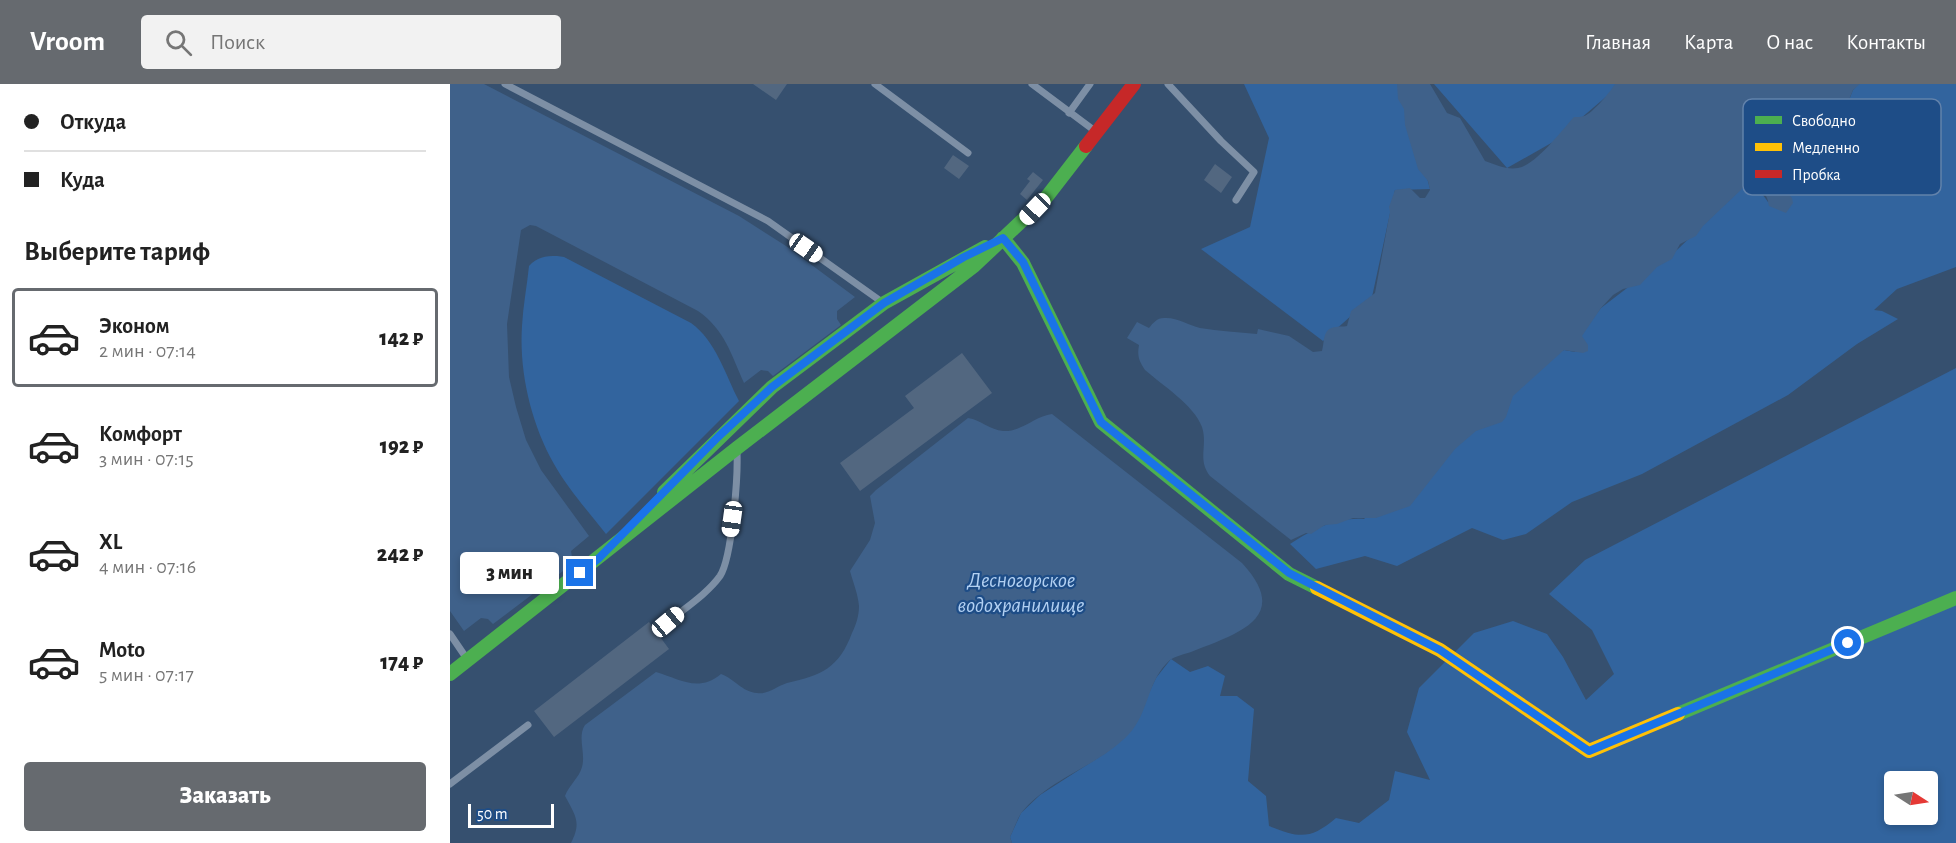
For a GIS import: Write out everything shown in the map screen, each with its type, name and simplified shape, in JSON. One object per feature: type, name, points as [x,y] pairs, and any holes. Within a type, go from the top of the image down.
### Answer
[{"type":"street","points":[[450,674],[737,448],[974,266],[1045,199],[1134,84]]},
{"type":"street","points":[[599,558],[718,437],[772,387],[884,303],[964,257],[1003,238]]},
{"type":"street","points":[[1003,238],[1023,262],[1101,422],[1289,573],[1440,650],[1589,751],[1956,598]]},
{"type":"lane","points":[[505,84],[768,220],[884,303]]},
{"type":"lane","points":[[875,84],[968,153]]},
{"type":"lane","points":[[1032,84],[1097,132]]},
{"type":"lane","points":[[1069,113],[1090,84]]},
{"type":"lane","points":[[1168,84],[1221,141],[1254,172],[1236,200]]},
{"type":"lane","points":[[668,622],[710,587],[721,574],[726,560],[738,477],[737,448]]},
{"type":"lane","points":[[450,634],[467,660]]},
{"type":"lane","points":[[450,784],[528,725]]},
{"type":"shaded area","points":[[1244,84],[1402,84],[1430,189],[1395,190],[1372,297],[1323,341],[1201,249],[1250,227],[1269,138]]},
{"type":"shaded area","points":[[1434,84],[1621,84],[1553,142],[1507,168]]},
{"type":"shaded area","points":[[1858,84],[1956,84],[1956,267],[1897,289],[1874,310],[1882,311],[1898,319],[1857,344],[1788,395],[1642,474],[1572,502],[1526,534],[1503,540],[1472,528],[1397,566],[1365,556],[1316,569],[1290,544],[1325,525],[1344,520],[1364,519],[1510,381],[1564,350],[1575,352],[1584,330],[1601,308],[1678,249],[1743,187],[1743,195],[1763,195],[1768,202],[1783,195],[1941,195],[1941,99],[1849,99]]},
{"type":"shaded area","points":[[564,257],[691,323],[700,330],[713,348],[739,401],[606,534],[554,464],[539,432],[528,397],[522,361],[522,326],[529,266],[541,258]]},
{"type":"shaded area","points":[[1956,368],[1956,843],[1012,843],[1010,837],[1021,813],[1040,795],[1107,752],[1171,659],[1190,672],[1208,666],[1225,676],[1220,696],[1237,696],[1254,709],[1248,781],[1266,796],[1269,826],[1304,835],[1319,830],[1336,818],[1359,823],[1389,800],[1395,771],[1430,780],[1407,732],[1419,688],[1474,633],[1513,621],[1547,634],[1563,657],[1586,700],[1614,674],[1592,630],[1549,594],[1585,560]]},
{"type":"water","points":[[450,84],[484,84],[739,216],[786,246],[855,297],[837,311],[837,319],[841,325],[773,376],[768,371],[761,370],[744,383],[721,334],[698,311],[536,226],[530,225],[521,230],[507,324],[509,377],[526,440],[541,470],[589,536],[571,551],[575,562],[493,624],[488,619],[481,618],[464,631],[450,611]]},
{"type":"water","points":[[1397,84],[1430,84],[1447,113],[1460,118],[1485,161],[1502,167],[1518,168],[1533,161],[1574,117],[1584,116],[1592,111],[1615,84],[1860,84],[1853,90],[1849,99],[1743,99],[1743,188],[1703,226],[1696,236],[1680,244],[1672,259],[1657,267],[1640,285],[1623,289],[1613,295],[1582,336],[1588,345],[1588,351],[1583,353],[1564,350],[1513,396],[1502,422],[1476,431],[1455,449],[1410,506],[1376,518],[1353,518],[1337,524],[1325,525],[1311,534],[1306,533],[1291,540],[1210,476],[1204,464],[1204,434],[1198,419],[1185,403],[1145,370],[1139,358],[1139,345],[1127,338],[1137,322],[1149,328],[1157,320],[1169,318],[1214,330],[1257,334],[1258,329],[1289,336],[1313,352],[1322,351],[1326,332],[1332,328],[1347,326],[1351,311],[1375,293],[1389,207],[1395,190],[1410,188],[1420,198],[1425,198],[1430,190],[1428,181],[1418,169],[1405,125],[1404,109],[1398,99]]},
{"type":"water","points":[[1765,195],[1789,195],[1793,203],[1786,213],[1769,206]]},
{"type":"water","name":"Десногорское водохранилище","points":[[1052,414],[1242,563],[1256,582],[1262,598],[1260,611],[1253,621],[1241,630],[1170,660],[1157,677],[1136,726],[1104,755],[1033,800],[1019,818],[1010,837],[1012,843],[571,843],[577,824],[565,796],[582,767],[582,735],[585,725],[656,672],[697,684],[713,680],[721,674],[747,690],[761,693],[810,677],[828,668],[847,645],[857,620],[859,610],[857,593],[850,571],[870,540],[875,523],[870,496],[968,418],[994,429],[1010,431]]},
{"type":"building","points":[[753,84],[787,84],[776,100]]},
{"type":"building","points":[[953,155],[969,166],[959,179],[944,168]]},
{"type":"building","points":[[1215,164],[1232,177],[1221,193],[1204,180]]},
{"type":"building","points":[[1033,172],[1043,180],[1027,200],[1020,194],[1030,181],[1027,179]]},
{"type":"building","points":[[962,353],[992,393],[860,491],[840,463],[914,408],[905,396]]},
{"type":"building","points":[[649,622],[669,649],[554,737],[534,711]]},
{"type":"traffic: fast","points":[[450,674],[737,448],[974,266],[1045,199],[1086,146]]},
{"type":"traffic: fast","points":[[1003,238],[1023,263],[1101,422],[1289,574],[1317,588]]},
{"type":"traffic: fast","points":[[664,492],[772,387],[884,303],[985,247]]},
{"type":"traffic: fast","points":[[1678,714],[1956,598]]},
{"type":"traffic: slow","points":[[1317,588],[1440,650],[1589,751],[1678,714]]},
{"type":"traffic: jam","points":[[1086,146],[1134,84]]},
{"type":"route","points":[[580,573],[599,558],[718,437],[772,387],[884,303],[964,257],[1003,238],[1023,262],[1101,422],[1289,573],[1440,650],[1589,751],[1848,643]]}]
